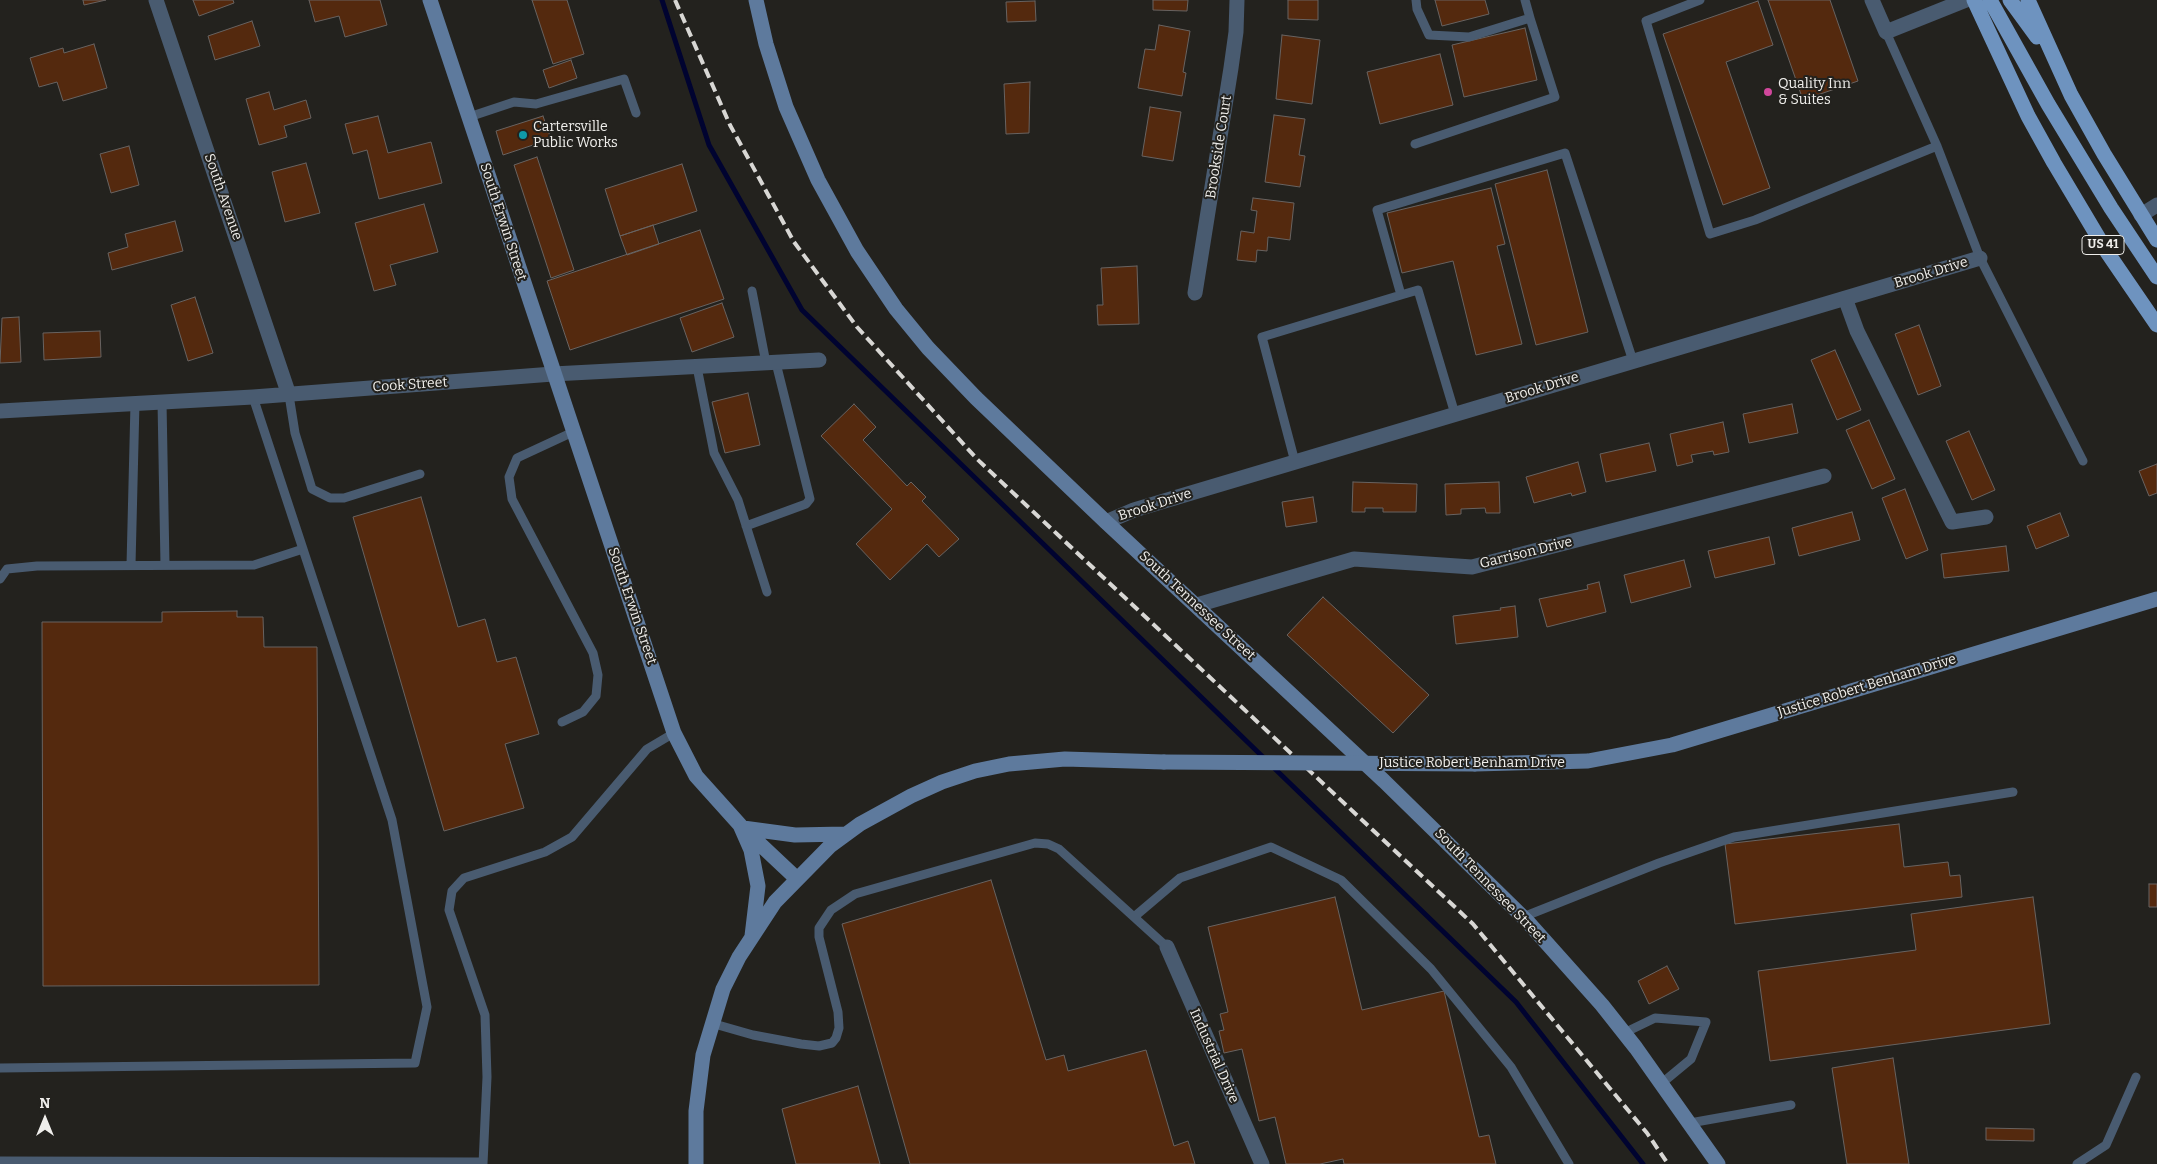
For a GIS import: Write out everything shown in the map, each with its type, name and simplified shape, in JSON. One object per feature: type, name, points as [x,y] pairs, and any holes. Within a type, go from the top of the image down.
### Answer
[{"type":"main road","name":"US 41","points":[[1974,0],[2028,116],[2054,163],[2107,252],[2157,325]]},
{"type":"main road","points":[[1990,0],[2048,104],[2111,208],[2157,278]]},
{"type":"main road","points":[[2010,0],[2024,21],[2048,48]]},
{"type":"main road","points":[[2028,0],[2048,48],[2104,154],[2157,240]]},
{"type":"street","name":"South Avenue","points":[[156,0],[289,394]]},
{"type":"street","name":"South Erwin Street","points":[[430,0],[674,733],[696,776],[742,827],[796,878]]},
{"type":"street","name":"South Tennessee Street","points":[[756,0],[775,76],[801,144],[837,216],[876,280],[917,335],[952,373],[1106,522],[1384,781],[1523,917],[1624,1033],[1662,1083],[1718,1164]]},
{"type":"street","name":"Brookside Court","points":[[1196,293],[1231,68],[1236,32],[1237,0]]},
{"type":"street","points":[[1872,0],[1886,32],[1966,0]]},
{"type":"street","points":[[2141,215],[2157,205]]},
{"type":"street","name":"Brook Drive","points":[[1106,522],[1134,510],[1980,258]]},
{"type":"street","points":[[1845,298],[1857,331],[1952,522],[1986,516]]},
{"type":"street","name":"Cook Street","points":[[0,411],[253,397],[554,374],[819,360]]},
{"type":"street","name":"Garrison Drive","points":[[1197,605],[1354,559],[1472,567],[1824,476]]},
{"type":"street","name":"Justice Robert Benham Drive","points":[[796,878],[845,834],[911,796],[956,777],[986,769],[1065,760],[1475,764],[1588,761],[1672,745],[2157,599]]},
{"type":"street","points":[[752,936],[758,886],[751,850],[742,827],[795,835],[845,834]]},
{"type":"street","points":[[696,1164],[696,1111],[703,1055],[711,1023],[723,989],[752,936],[775,902],[796,878]]},
{"type":"street","name":"Industrial Drive","points":[[1167,947],[1262,1164]]},
{"type":"lane","points":[[1416,0],[1429,35],[1469,38],[1530,18]]},
{"type":"lane","points":[[1415,144],[1555,98],[1525,0]]},
{"type":"lane","points":[[1700,0],[1646,21],[1710,234],[1755,220],[1938,146]]},
{"type":"lane","points":[[1886,32],[1938,146],[1980,258],[2084,461]]},
{"type":"lane","points":[[469,117],[514,102],[536,104],[624,79],[636,113]]},
{"type":"lane","points":[[1401,295],[1377,210],[1565,153],[1633,361]]},
{"type":"lane","points":[[1296,462],[1262,337],[1401,295],[1418,290],[1455,414]]},
{"type":"lane","points":[[746,526],[806,504],[810,499],[752,291]]},
{"type":"lane","points":[[697,367],[714,453],[738,500],[767,592]]},
{"type":"lane","points":[[289,394],[295,433],[312,489],[330,498],[344,498],[420,474]]},
{"type":"lane","points":[[0,1068],[415,1063],[427,1007],[392,820],[253,397]]},
{"type":"lane","points":[[162,402],[164,565]]},
{"type":"lane","points":[[131,565],[135,403]]},
{"type":"lane","points":[[562,722],[583,712],[596,696],[598,675],[593,653],[512,499],[509,477],[517,458],[573,432]]},
{"type":"lane","points":[[0,579],[7,569],[37,566],[254,565],[303,549]]},
{"type":"lane","points":[[0,1161],[483,1163],[487,1077],[484,1015],[449,910],[452,891],[464,878],[545,852],[572,836],[647,749],[674,733]]},
{"type":"lane","points":[[1523,917],[1659,863],[1734,837],[2013,792]]},
{"type":"lane","points":[[711,1023],[753,1035],[801,1044],[819,1046],[832,1043],[836,1038],[839,1028],[838,1012],[819,937],[821,923],[831,910],[855,894],[1035,843],[1048,844],[1059,850],[1167,947]]},
{"type":"lane","points":[[1134,917],[1180,878],[1271,847],[1342,880],[1431,969],[1511,1066],[1569,1164]]},
{"type":"lane","points":[[1624,1033],[1655,1018],[1706,1022],[1691,1059],[1662,1083]]},
{"type":"lane","points":[[2077,1164],[2106,1145],[2136,1076]]},
{"type":"lane","points":[[1690,1123],[1791,1105]]},
{"type":"building","points":[[83,0],[106,0],[84,5]]},
{"type":"building","points":[[193,0],[233,0],[234,3],[199,16]]},
{"type":"building","points":[[309,0],[380,0],[387,25],[345,37],[339,16],[315,22]]},
{"type":"building","points":[[532,0],[567,0],[584,54],[553,64]]},
{"type":"building","points":[[1153,0],[1188,0],[1187,11],[1153,10]]},
{"type":"building","points":[[1288,0],[1318,0],[1318,20],[1288,19]]},
{"type":"building","points":[[1435,0],[1485,0],[1489,14],[1442,26]]},
{"type":"building","points":[[1768,0],[1830,0],[1858,81],[1803,100]]},
{"type":"building","points":[[1035,1],[1036,21],[1007,22],[1006,2]]},
{"type":"building","points":[[1758,1],[1773,45],[1726,62],[1770,188],[1723,205],[1663,34]]},
{"type":"building","points":[[252,21],[260,46],[215,60],[208,36]]},
{"type":"building","points":[[1159,25],[1190,31],[1183,72],[1186,73],[1182,96],[1138,88],[1145,49],[1155,50]]},
{"type":"building","points":[[1525,28],[1537,80],[1464,97],[1452,45]]},
{"type":"building","points":[[1282,35],[1320,40],[1312,104],[1276,99]]},
{"type":"building","points":[[94,44],[107,88],[63,101],[57,82],[39,87],[30,58],[63,48],[64,53]]},
{"type":"building","points":[[1440,54],[1453,105],[1380,124],[1367,72]]},
{"type":"building","points":[[571,60],[577,78],[549,88],[543,70]]},
{"type":"building","points":[[1030,82],[1029,133],[1006,134],[1004,84]]},
{"type":"building","points":[[269,92],[274,110],[306,100],[311,118],[284,126],[287,137],[259,145],[246,99]]},
{"type":"building","points":[[1150,107],[1181,112],[1173,161],[1142,156]]},
{"type":"building","points":[[1274,115],[1305,119],[1299,155],[1305,156],[1300,187],[1265,182]]},
{"type":"building","points":[[378,116],[388,153],[431,142],[442,183],[379,199],[367,150],[353,154],[345,124]]},
{"type":"building","name":"Cartersville Public Works","points":[[543,116],[551,139],[503,155],[496,131]]},
{"type":"building","points":[[129,146],[139,185],[111,193],[100,154]]},
{"type":"building","points":[[537,157],[574,270],[551,278],[514,165]]},
{"type":"building","points":[[306,163],[320,213],[285,222],[272,172]]},
{"type":"building","points":[[682,164],[697,211],[620,236],[605,189]]},
{"type":"building","points":[[1547,170],[1588,332],[1536,345],[1495,184]]},
{"type":"building","points":[[1491,188],[1505,244],[1497,246],[1522,344],[1476,355],[1453,261],[1402,273],[1387,213]]},
{"type":"building","points":[[1253,198],[1294,203],[1290,240],[1268,237],[1267,251],[1257,250],[1256,262],[1237,260],[1241,231],[1254,233],[1257,211],[1251,210]]},
{"type":"building","points":[[424,204],[438,252],[390,265],[396,285],[374,291],[355,223]]},
{"type":"building","points":[[175,221],[183,251],[112,270],[108,253],[128,247],[125,234]]},
{"type":"building","points":[[653,225],[659,244],[627,255],[620,236]]},
{"type":"building","points":[[700,230],[724,299],[570,350],[547,281]]},
{"type":"building","points":[[1137,266],[1139,324],[1098,325],[1097,305],[1103,305],[1101,268]]},
{"type":"building","points":[[195,297],[213,353],[188,361],[171,305]]},
{"type":"building","points":[[722,303],[734,337],[692,352],[680,318]]},
{"type":"building","points":[[19,317],[21,362],[0,363],[2,318]]},
{"type":"building","points":[[1919,325],[1941,386],[1918,395],[1895,334]]},
{"type":"building","points":[[100,331],[101,357],[44,360],[43,333]]},
{"type":"building","points":[[1835,350],[1861,410],[1837,420],[1811,360]]},
{"type":"building","points":[[748,393],[760,445],[725,453],[712,402]]},
{"type":"building","points":[[854,404],[876,427],[863,440],[907,486],[911,482],[926,497],[922,501],[959,539],[939,557],[927,544],[890,580],[856,544],[892,509],[821,436]]},
{"type":"building","points":[[1792,404],[1798,433],[1749,443],[1743,414]]},
{"type":"building","points":[[1869,420],[1895,479],[1872,489],[1846,430]]},
{"type":"building","points":[[1723,422],[1729,452],[1714,455],[1713,451],[1691,455],[1693,462],[1677,466],[1670,434]]},
{"type":"building","points":[[1969,431],[1995,490],[1972,500],[1946,441]]},
{"type":"building","points":[[1649,443],[1656,471],[1606,482],[1600,454]]},
{"type":"building","points":[[1578,462],[1586,492],[1572,496],[1571,493],[1534,503],[1526,477]]},
{"type":"building","points":[[2157,464],[2157,493],[2149,496],[2139,471]]},
{"type":"building","points":[[1353,482],[1417,484],[1416,512],[1383,512],[1383,508],[1365,508],[1365,512],[1352,512]]},
{"type":"building","points":[[1499,482],[1500,513],[1486,513],[1485,508],[1461,509],[1461,514],[1446,515],[1445,484]]},
{"type":"building","points":[[1905,489],[1928,550],[1906,559],[1882,498]]},
{"type":"building","points":[[421,497],[458,627],[485,619],[497,662],[516,657],[539,734],[505,744],[524,808],[444,831],[353,517]]},
{"type":"building","points":[[1313,497],[1317,522],[1286,527],[1282,502]]},
{"type":"building","points":[[1852,512],[1860,540],[1799,556],[1792,528]]},
{"type":"building","points":[[2060,513],[2069,536],[2036,549],[2027,526]]},
{"type":"building","points":[[1769,537],[1775,564],[1715,578],[1708,551]]},
{"type":"building","points":[[2006,546],[2009,571],[1944,578],[1941,554]]},
{"type":"building","points":[[1684,560],[1691,587],[1631,603],[1624,575]]},
{"type":"building","points":[[1599,582],[1606,612],[1547,627],[1539,599],[1588,589],[1587,585]]},
{"type":"building","points":[[1323,597],[1429,695],[1393,733],[1287,635]]},
{"type":"building","points":[[1515,606],[1518,637],[1456,644],[1453,616],[1501,610],[1500,608]]},
{"type":"building","points":[[237,611],[237,617],[263,617],[264,647],[317,647],[319,985],[43,986],[42,622],[162,622],[162,612]]},
{"type":"building","points":[[1899,824],[1904,867],[1948,862],[1950,876],[1960,875],[1962,897],[1735,924],[1725,844]]},
{"type":"building","points":[[991,880],[1046,1060],[1064,1055],[1068,1071],[1146,1050],[1174,1146],[1188,1141],[1195,1164],[910,1164],[842,924]]},
{"type":"building","points":[[2149,884],[2157,884],[2157,907],[2149,907]]},
{"type":"building","points":[[1335,897],[1362,1010],[1444,991],[1479,1137],[1489,1135],[1496,1164],[1344,1164],[1343,1159],[1320,1164],[1286,1164],[1275,1117],[1259,1121],[1242,1049],[1224,1053],[1219,1031],[1224,1030],[1220,1014],[1228,1012],[1208,927]]},
{"type":"building","points":[[2033,897],[2050,1024],[1770,1061],[1758,971],[1916,950],[1911,914]]},
{"type":"building","points":[[1667,966],[1679,989],[1649,1004],[1638,981]]},
{"type":"building","points":[[1893,1058],[1909,1164],[1847,1164],[1832,1068]]},
{"type":"building","points":[[858,1086],[880,1164],[796,1164],[782,1109]]},
{"type":"building","points":[[1986,1128],[2034,1129],[2034,1141],[1986,1140]]},
{"type":"waterway","points":[[662,0],[709,145],[802,310],[1265,759]]},
{"type":"waterway","points":[[1273,767],[1516,1002],[1643,1164]]},
{"type":"railway","points":[[675,0],[730,125],[794,242],[857,327],[977,459],[1473,924],[1647,1133],[1668,1164]]},
{"type":"place","name":"Quality Inn & Suites","points":[[1768,92]]},
{"type":"place","name":"Cartersville Public Works","points":[[523,135]]}]
